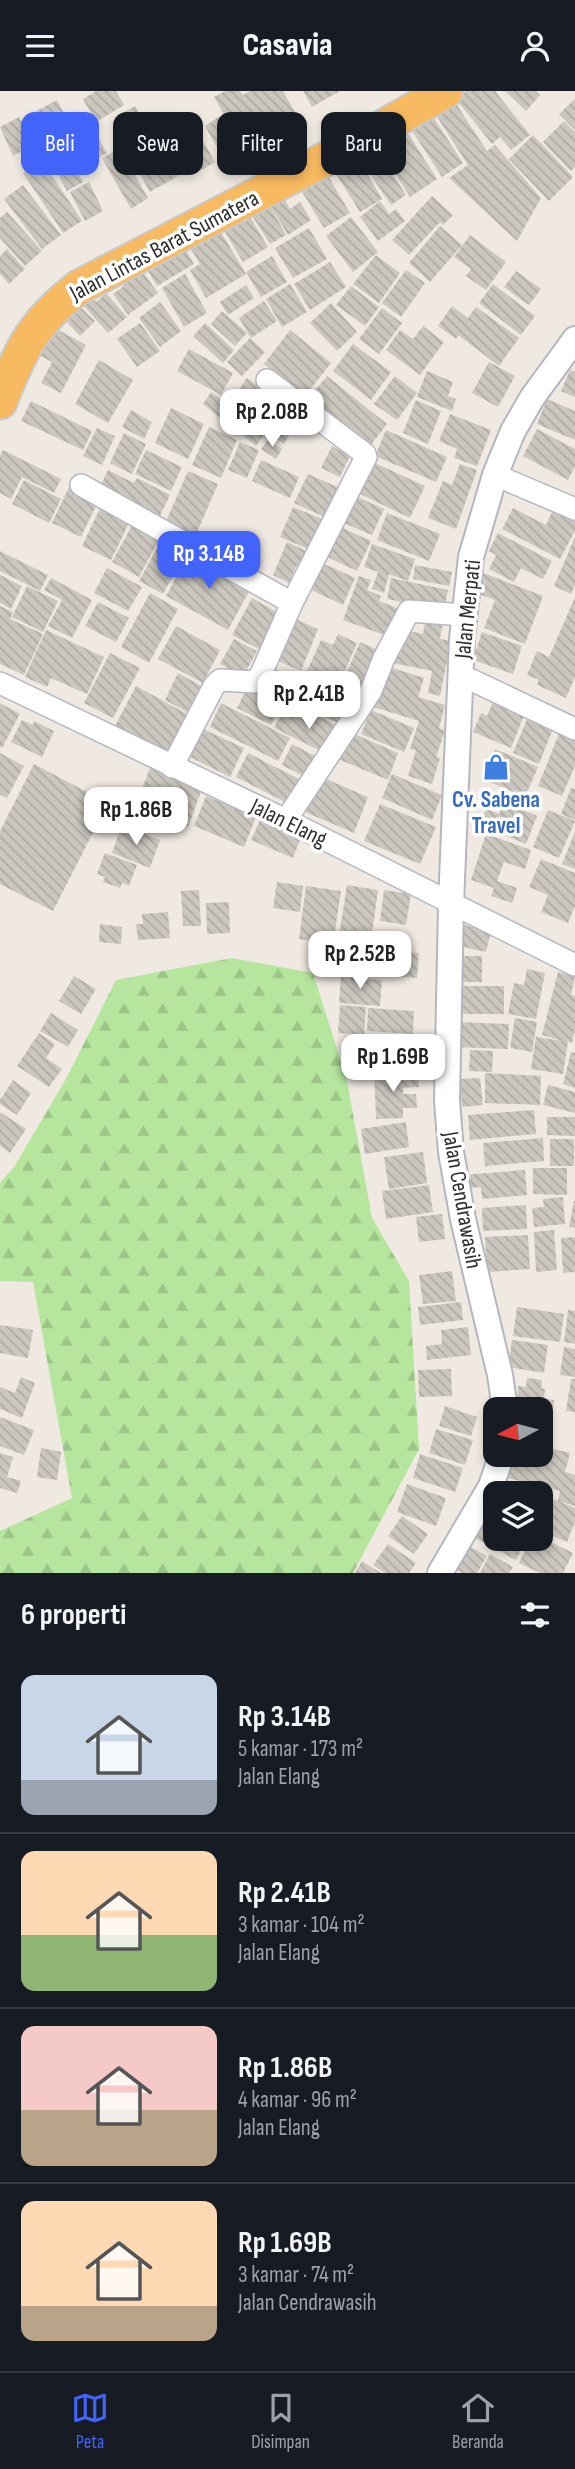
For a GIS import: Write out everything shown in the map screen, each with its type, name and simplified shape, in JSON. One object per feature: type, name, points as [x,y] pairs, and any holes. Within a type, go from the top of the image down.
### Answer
[{"type":"highway","name":"Jalan Lintas Barat Sumatera","points":[[0,402],[29,338],[51,308],[79,286],[340,152],[446,91]]},
{"type":"street","name":"Jalan Merpati","points":[[451,905],[464,615],[471,557],[495,475],[513,431],[532,398],[575,339]]},
{"type":"street","points":[[172,767],[214,686],[220,680],[255,682],[261,674],[292,603],[366,457],[267,380]]},
{"type":"street","points":[[495,475],[575,509]]},
{"type":"street","points":[[80,485],[292,603]]},
{"type":"street","points":[[286,820],[371,691],[384,658],[409,611],[464,615]]},
{"type":"street","points":[[461,675],[575,729]]},
{"type":"street","name":"Jalan Elang","points":[[0,683],[286,820],[575,965]]},
{"type":"street","name":"Jalan Cendrawasih","points":[[451,905],[447,1101],[451,1152],[463,1219],[503,1397]]},
{"type":"street","points":[[440,1573],[491,1486],[498,1467]]},
{"type":"green space","points":[[232,958],[313,973],[347,1081],[372,1218],[409,1281],[419,1449],[353,1573],[0,1573],[0,1531],[72,1498],[33,1282],[0,1281],[0,1183],[14,1167],[66,1079],[116,980]]},
{"type":"building","points":[[96,91],[116,91],[124,105],[99,120],[99,112],[90,112],[83,99]]},
{"type":"building","points":[[225,91],[240,91],[243,95],[250,91],[283,91],[295,112],[223,112],[214,97]]},
{"type":"building","points":[[303,91],[340,91],[312,107]]},
{"type":"building","points":[[466,91],[495,91],[530,135],[511,150],[500,137],[492,144],[456,99]]},
{"type":"building","points":[[505,91],[536,91],[540,95],[526,111]]},
{"type":"building","points":[[451,96],[487,151],[495,145],[541,198],[517,241],[449,178],[468,165],[432,109]]},
{"type":"building","points":[[575,99],[575,130],[559,114]]},
{"type":"building","points":[[57,100],[63,112],[34,112]]},
{"type":"building","points":[[135,106],[138,112],[124,112]]},
{"type":"building","points":[[428,109],[463,163],[442,177],[407,123]]},
{"type":"building","points":[[19,117],[21,152],[13,156],[0,127]]},
{"type":"building","points":[[217,118],[217,147],[205,126]]},
{"type":"building","points":[[564,121],[575,132],[575,167],[571,171],[543,142]]},
{"type":"building","points":[[406,130],[437,179],[410,197],[396,175],[406,175]]},
{"type":"building","points":[[533,135],[573,177],[549,201],[509,159]]},
{"type":"building","points":[[99,139],[107,153],[99,158]]},
{"type":"building","points":[[203,141],[215,162],[203,169]]},
{"type":"building","points":[[113,152],[113,175],[135,175],[148,198],[131,209],[102,158]]},
{"type":"building","points":[[321,164],[321,175],[328,175],[350,213],[324,228],[295,180]]},
{"type":"building","points":[[24,175],[52,175],[82,221],[63,233]]},
{"type":"building","points":[[58,175],[79,175],[83,182],[67,191]]},
{"type":"building","points":[[140,175],[177,175],[178,176],[150,192]]},
{"type":"building","points":[[337,175],[368,175],[382,199],[360,212]]},
{"type":"building","points":[[371,175],[393,175],[406,195],[391,205]]},
{"type":"building","points":[[89,182],[103,211],[85,221],[70,192]]},
{"type":"building","points":[[23,185],[61,235],[42,249],[4,199]]},
{"type":"building","points":[[280,192],[290,209],[300,202],[311,220],[288,235],[269,204],[286,235],[270,244],[246,206]]},
{"type":"building","points":[[432,196],[453,215],[443,225],[440,222],[409,255],[392,240]]},
{"type":"building","points":[[380,201],[389,214],[396,209],[405,221],[378,241],[360,217]]},
{"type":"building","points":[[243,205],[268,247],[243,262],[218,220]]},
{"type":"building","points":[[7,212],[42,251],[25,266],[0,238],[0,218]]},
{"type":"building","points":[[351,217],[378,252],[353,272],[326,236]]},
{"type":"building","points":[[440,226],[462,245],[430,282],[409,263]]},
{"type":"building","points":[[309,228],[327,259],[293,278],[275,248]]},
{"type":"building","points":[[219,229],[246,274],[206,298],[190,270],[200,264],[189,246]]},
{"type":"building","points":[[470,235],[506,262],[486,290],[466,276],[471,269],[454,257]]},
{"type":"building","points":[[181,242],[194,264],[157,286],[144,264]]},
{"type":"building","points":[[7,249],[25,269],[9,284],[0,274],[0,256]]},
{"type":"building","points":[[376,255],[400,273],[379,303],[353,284]]},
{"type":"building","points":[[272,256],[287,282],[261,297],[246,272]]},
{"type":"building","points":[[134,260],[158,293],[128,315],[113,294],[124,286],[116,274]]},
{"type":"building","points":[[330,262],[346,287],[310,310],[294,284]]},
{"type":"building","points":[[406,270],[425,283],[401,317],[382,303]]},
{"type":"building","points":[[516,271],[541,289],[529,305],[504,287]]},
{"type":"building","points":[[185,274],[207,313],[184,327],[162,288]]},
{"type":"building","points":[[290,284],[307,312],[282,327],[266,299]]},
{"type":"building","points":[[493,284],[535,316],[521,335],[479,303]]},
{"type":"building","points":[[246,285],[254,298],[228,315],[220,302]]},
{"type":"building","points":[[351,286],[379,307],[365,326],[336,305]]},
{"type":"building","points":[[84,288],[96,302],[106,293],[127,317],[108,333],[75,296]]},
{"type":"building","points":[[264,301],[277,321],[251,338],[239,318]]},
{"type":"building","points":[[160,302],[181,331],[160,347],[139,318]]},
{"type":"building","points":[[331,303],[357,332],[337,351],[310,323]]},
{"type":"building","points":[[77,304],[95,321],[80,336],[63,318]]},
{"type":"building","points":[[452,306],[468,318],[476,307],[519,338],[499,366],[458,335],[456,339],[438,326]]},
{"type":"building","points":[[382,308],[402,323],[379,354],[359,339]]},
{"type":"building","points":[[222,311],[247,333],[235,346],[211,324]]},
{"type":"building","points":[[140,323],[160,351],[137,367],[117,339]]},
{"type":"building","points":[[205,323],[234,350],[223,363],[193,336]]},
{"type":"building","points":[[51,326],[86,345],[61,393],[41,383],[52,362],[37,354]]},
{"type":"building","points":[[423,326],[444,342],[420,375],[386,350],[400,330],[413,339]]},
{"type":"building","points":[[290,330],[331,363],[304,397],[264,364]]},
{"type":"building","points":[[250,338],[265,352],[242,376],[227,362]]},
{"type":"building","points":[[353,344],[391,372],[371,400],[333,371]]},
{"type":"building","points":[[189,349],[233,373],[221,395],[177,371]]},
{"type":"building","points":[[99,360],[133,380],[108,423],[75,404]]},
{"type":"building","points":[[489,362],[515,376],[498,407],[472,393]]},
{"type":"building","points":[[570,370],[575,372],[575,397],[561,391]]},
{"type":"building","points":[[427,371],[453,382],[448,396],[456,399],[452,411],[417,397]]},
{"type":"building","points":[[327,376],[387,424],[367,450],[306,401]]},
{"type":"building","points":[[395,376],[417,393],[397,420],[374,404]]},
{"type":"building","points":[[247,378],[267,392],[238,433],[203,404],[211,392],[228,405]]},
{"type":"building","points":[[269,394],[285,405],[256,446],[241,434]]},
{"type":"building","points":[[547,399],[575,411],[575,440],[537,424]]},
{"type":"building","points":[[416,400],[441,411],[428,444],[403,433]]},
{"type":"building","points":[[31,401],[92,431],[83,450],[21,421]]},
{"type":"building","points":[[171,408],[204,424],[188,459],[155,443]]},
{"type":"building","points":[[131,410],[152,422],[144,439],[122,427]]},
{"type":"building","points":[[450,414],[491,430],[477,466],[454,458],[457,449],[439,441]]},
{"type":"building","points":[[275,424],[290,434],[284,444],[269,434]]},
{"type":"building","points":[[209,427],[237,440],[221,478],[192,465]]},
{"type":"building","points":[[97,428],[115,436],[102,465],[83,456]]},
{"type":"building","points":[[537,429],[575,449],[575,466],[568,480],[523,456]]},
{"type":"building","points":[[386,430],[447,457],[436,482],[375,456]]},
{"type":"building","points":[[124,433],[146,444],[132,474],[110,463]]},
{"type":"building","points":[[268,440],[282,449],[276,459],[261,449]]},
{"type":"building","points":[[240,442],[259,450],[247,478],[228,470]]},
{"type":"building","points":[[332,446],[350,456],[340,477],[321,468]]},
{"type":"building","points":[[3,450],[61,479],[54,493],[22,477],[11,499],[0,493],[0,456]]},
{"type":"building","points":[[146,450],[182,467],[171,491],[135,474]]},
{"type":"building","points":[[261,460],[299,477],[290,498],[252,481]]},
{"type":"building","points":[[373,462],[425,486],[410,518],[358,493]]},
{"type":"building","points":[[460,464],[477,470],[456,529],[428,518],[443,481],[452,485]]},
{"type":"building","points":[[108,470],[134,483],[137,478],[170,495],[157,522],[100,487]]},
{"type":"building","points":[[188,471],[218,484],[194,539],[164,526]]},
{"type":"building","points":[[308,474],[342,489],[329,519],[294,503]]},
{"type":"building","points":[[24,480],[61,499],[49,523],[12,504]]},
{"type":"building","points":[[70,485],[99,500],[81,537],[52,523]]},
{"type":"building","points":[[351,494],[384,509],[372,535],[339,521]]},
{"type":"building","points":[[103,502],[132,517],[111,560],[82,546]]},
{"type":"building","points":[[293,507],[329,522],[315,552],[280,537]]},
{"type":"building","points":[[513,508],[546,525],[553,510],[575,521],[575,531],[560,559],[502,529]]},
{"type":"building","points":[[387,513],[440,534],[429,561],[377,540]]},
{"type":"building","points":[[136,518],[163,532],[139,577],[112,562]]},
{"type":"building","points":[[336,525],[371,541],[357,571],[323,555]]},
{"type":"building","points":[[165,533],[189,546],[163,594],[139,581]]},
{"type":"building","points":[[498,533],[552,561],[543,579],[521,568],[514,582],[489,569],[496,555],[489,551]]},
{"type":"building","points":[[575,537],[575,585],[571,594],[554,586]]},
{"type":"building","points":[[287,542],[313,554],[306,571],[296,566],[289,583],[273,575]]},
{"type":"building","points":[[372,544],[415,559],[408,581],[389,574],[384,593],[372,589],[378,572],[364,567]]},
{"type":"building","points":[[0,551],[48,575],[40,591],[0,571]]},
{"type":"building","points":[[191,551],[252,586],[228,630],[166,596]]},
{"type":"building","points":[[320,562],[355,578],[343,605],[307,588]]},
{"type":"building","points":[[415,565],[452,572],[449,586],[413,579]]},
{"type":"building","points":[[107,568],[142,587],[128,611],[94,593]]},
{"type":"building","points":[[481,572],[543,596],[525,644],[484,628],[495,600],[473,592]]},
{"type":"building","points":[[0,575],[22,586],[11,609],[0,603]]},
{"type":"building","points":[[359,576],[371,580],[367,590],[381,596],[379,601],[402,610],[392,638],[343,620]]},
{"type":"building","points":[[51,578],[92,600],[72,638],[48,626],[62,600],[44,590]]},
{"type":"building","points":[[391,578],[448,590],[444,610],[387,599]]},
{"type":"building","points":[[27,586],[58,601],[43,632],[12,617]]},
{"type":"building","points":[[150,593],[178,609],[149,663],[121,647]]},
{"type":"building","points":[[575,597],[575,677],[566,698],[537,685],[539,680],[527,675],[537,651],[549,657]]},
{"type":"building","points":[[252,598],[282,615],[263,651],[232,635]]},
{"type":"building","points":[[98,602],[129,618],[116,642],[85,626]]},
{"type":"building","points":[[0,606],[13,612],[10,619],[43,634],[24,675],[0,664]]},
{"type":"building","points":[[291,617],[318,629],[301,671],[273,659]]},
{"type":"building","points":[[426,618],[443,622],[440,639],[451,641],[440,696],[428,693],[432,671],[393,663],[400,629],[423,634]]},
{"type":"building","points":[[176,626],[220,650],[203,683],[158,659]]},
{"type":"building","points":[[46,630],[104,657],[87,694],[51,678],[47,687],[25,677]]},
{"type":"building","points":[[482,632],[522,646],[513,674],[473,660]]},
{"type":"building","points":[[338,634],[357,643],[338,687],[306,673],[321,640],[333,645]]},
{"type":"building","points":[[234,639],[257,651],[243,677],[220,664]]},
{"type":"building","points":[[360,642],[382,652],[362,698],[340,688]]},
{"type":"building","points":[[110,653],[140,668],[113,718],[84,703]]},
{"type":"building","points":[[269,666],[296,679],[285,700],[259,687]]},
{"type":"building","points":[[386,666],[424,678],[418,697],[445,705],[439,728],[445,730],[436,757],[440,758],[432,784],[408,776],[416,750],[410,749],[419,721],[373,707]]},
{"type":"building","points":[[178,673],[201,686],[187,712],[165,700]]},
{"type":"building","points":[[300,679],[322,689],[313,712],[290,702]]},
{"type":"building","points":[[136,686],[187,714],[167,754],[115,726]]},
{"type":"building","points":[[248,686],[281,703],[271,725],[237,708]]},
{"type":"building","points":[[328,688],[351,699],[340,724],[317,714]]},
{"type":"building","points":[[494,699],[525,713],[511,748],[473,732],[481,713],[487,716]]},
{"type":"building","points":[[0,703],[20,714],[2,748],[0,747]]},
{"type":"building","points":[[221,703],[290,738],[278,761],[210,727]]},
{"type":"building","points":[[284,709],[311,724],[316,715],[340,727],[327,754],[274,728]]},
{"type":"building","points":[[371,710],[414,728],[404,752],[361,734]]},
{"type":"building","points":[[529,714],[555,724],[539,764],[513,753]]},
{"type":"building","points":[[22,720],[33,725],[34,721],[54,731],[42,757],[11,742]]},
{"type":"building","points":[[201,728],[244,748],[230,777],[188,756]]},
{"type":"building","points":[[560,731],[575,738],[575,766],[562,796],[538,786]]},
{"type":"building","points":[[350,732],[398,753],[388,780],[338,759]]},
{"type":"building","points":[[292,744],[317,757],[307,778],[282,765]]},
{"type":"building","points":[[495,749],[538,767],[525,797],[483,779]]},
{"type":"building","points":[[0,753],[24,766],[7,798],[0,795]]},
{"type":"building","points":[[248,753],[303,781],[291,805],[236,777]]},
{"type":"building","points":[[34,764],[108,803],[53,911],[0,884],[0,831]]},
{"type":"building","points":[[150,768],[202,789],[188,827],[166,819],[162,829],[131,817]]},
{"type":"building","points":[[392,774],[442,795],[432,820],[382,798]]},
{"type":"building","points":[[319,776],[368,797],[354,833],[305,812]]},
{"type":"building","points":[[571,788],[575,789],[575,820],[561,814]]},
{"type":"building","points":[[508,792],[525,799],[521,809],[537,816],[526,844],[479,825],[486,809],[499,814]]},
{"type":"building","points":[[206,796],[256,817],[244,847],[194,826]]},
{"type":"building","points":[[380,804],[436,827],[420,864],[364,841]]},
{"type":"building","points":[[548,810],[575,821],[559,858],[533,847]]},
{"type":"building","points":[[260,820],[301,837],[293,858],[251,840]]},
{"type":"building","points":[[122,825],[160,840],[150,868],[112,853]]},
{"type":"building","points":[[575,832],[575,869],[562,864]]},
{"type":"building","points":[[486,834],[531,850],[525,869],[504,862],[497,881],[517,888],[512,903],[491,896],[494,888],[471,880]]},
{"type":"building","points":[[105,853],[137,865],[129,886],[122,883],[120,888],[103,882],[105,877],[97,874]]},
{"type":"building","points":[[541,859],[575,873],[575,906],[568,923],[541,912],[548,895],[529,887]]},
{"type":"building","points":[[277,882],[303,886],[300,912],[273,908]]},
{"type":"building","points":[[347,885],[378,890],[371,941],[339,936]]},
{"type":"building","points":[[306,886],[341,891],[333,945],[299,939]]},
{"type":"building","points":[[199,890],[201,926],[183,926],[181,891]]},
{"type":"building","points":[[384,890],[411,894],[406,925],[380,921]]},
{"type":"building","points":[[229,902],[230,933],[207,934],[206,903]]},
{"type":"building","points":[[168,912],[170,938],[138,940],[136,924],[143,924],[142,914]]},
{"type":"building","points":[[100,924],[122,927],[121,944],[99,942]]},
{"type":"building","points":[[460,924],[491,931],[486,952],[455,945]]},
{"type":"building","points":[[332,948],[378,951],[376,976],[330,973]]},
{"type":"building","points":[[383,950],[419,953],[417,978],[381,975]]},
{"type":"building","points":[[452,956],[482,956],[482,982],[453,982]]},
{"type":"building","points":[[527,969],[545,973],[536,1019],[508,1014],[514,983],[524,985]]},
{"type":"building","points":[[558,972],[575,976],[571,995],[575,996],[575,1030],[572,1043],[568,1042],[563,1074],[531,1069],[536,1037],[563,1041],[542,1035]]},
{"type":"building","points":[[74,976],[96,989],[81,1014],[59,1001]]},
{"type":"building","points":[[341,977],[382,980],[380,1006],[339,1003]]},
{"type":"building","points":[[462,986],[504,986],[504,1014],[462,1014]]},
{"type":"building","points":[[340,1005],[366,1007],[364,1035],[338,1033]]},
{"type":"building","points":[[368,1008],[414,1011],[413,1034],[367,1031]]},
{"type":"building","points":[[51,1013],[78,1030],[68,1047],[40,1031]]},
{"type":"building","points":[[515,1018],[537,1022],[532,1052],[510,1048]]},
{"type":"building","points":[[453,1022],[509,1024],[508,1049],[453,1047]]},
{"type":"building","points":[[39,1033],[55,1044],[46,1058],[62,1069],[49,1087],[17,1066]]},
{"type":"building","points":[[350,1037],[409,1038],[408,1067],[367,1067],[367,1056],[350,1055]]},
{"type":"building","points":[[470,1050],[493,1051],[492,1072],[469,1071]]},
{"type":"building","points":[[571,1052],[575,1053],[575,1088],[563,1084]]},
{"type":"building","points":[[402,1071],[403,1077],[418,1077],[419,1087],[403,1088],[403,1094],[416,1094],[417,1108],[403,1108],[403,1118],[376,1119],[374,1072]]},
{"type":"building","points":[[485,1073],[541,1076],[540,1105],[485,1103]]},
{"type":"building","points":[[480,1078],[483,1105],[462,1107],[460,1079]]},
{"type":"building","points":[[13,1080],[31,1093],[17,1115],[0,1104]]},
{"type":"building","points":[[548,1085],[575,1092],[575,1113],[543,1105]]},
{"type":"building","points":[[534,1110],[536,1134],[470,1140],[468,1115]]},
{"type":"building","points":[[0,1112],[26,1129],[10,1153],[0,1146]]},
{"type":"building","points":[[547,1117],[575,1117],[575,1136],[547,1135]]},
{"type":"building","points":[[406,1122],[409,1147],[365,1154],[361,1129]]},
{"type":"building","points":[[543,1138],[544,1161],[485,1166],[483,1143]]},
{"type":"building","points":[[550,1139],[574,1139],[574,1166],[550,1166]]},
{"type":"building","points":[[423,1152],[427,1183],[389,1189],[384,1157]]},
{"type":"building","points":[[533,1168],[567,1168],[567,1195],[533,1194]]},
{"type":"building","points":[[525,1170],[527,1195],[482,1199],[481,1187],[462,1189],[461,1175]]},
{"type":"building","points":[[429,1185],[433,1212],[386,1219],[382,1191]]},
{"type":"building","points":[[563,1197],[565,1224],[534,1227],[532,1208],[544,1207],[543,1199]]},
{"type":"building","points":[[575,1201],[575,1228],[569,1227]]},
{"type":"building","points":[[526,1205],[527,1229],[483,1231],[482,1208]]},
{"type":"building","points":[[442,1214],[445,1239],[419,1242],[416,1217]]},
{"type":"building","points":[[554,1230],[557,1270],[536,1272],[534,1232]]},
{"type":"building","points":[[528,1235],[530,1269],[487,1272],[485,1237]]},
{"type":"building","points":[[575,1237],[575,1272],[563,1273],[561,1238]]},
{"type":"building","points":[[452,1271],[456,1301],[423,1304],[419,1275]]},
{"type":"building","points":[[461,1302],[463,1320],[420,1325],[418,1307]]},
{"type":"building","points":[[517,1307],[564,1314],[560,1342],[513,1336]]},
{"type":"building","points":[[568,1310],[575,1311],[575,1344],[564,1342]]},
{"type":"building","points":[[0,1325],[33,1330],[28,1358],[0,1353]]},
{"type":"building","points":[[468,1327],[471,1355],[427,1360],[426,1346],[442,1344],[441,1330]]},
{"type":"building","points":[[512,1340],[548,1345],[544,1373],[508,1367]]},
{"type":"building","points":[[564,1347],[575,1349],[575,1377],[560,1375]]},
{"type":"building","points":[[451,1369],[452,1396],[419,1397],[418,1370]]},
{"type":"building","points":[[21,1377],[35,1383],[22,1418],[0,1409],[0,1387],[15,1393]]},
{"type":"building","points":[[527,1378],[542,1380],[544,1397],[517,1397],[518,1386],[526,1387]]},
{"type":"building","points":[[571,1379],[575,1379],[575,1412],[566,1411]]},
{"type":"building","points":[[445,1406],[477,1417],[471,1436],[439,1426]]},
{"type":"building","points":[[0,1417],[34,1430],[24,1455],[0,1446]]},
{"type":"building","points":[[436,1429],[473,1440],[465,1465],[429,1453]]},
{"type":"building","points":[[41,1448],[61,1452],[57,1480],[37,1477]]},
{"type":"building","points":[[553,1449],[570,1453],[565,1472],[575,1475],[575,1506],[558,1501],[560,1491],[553,1489],[553,1481],[520,1481],[504,1477],[507,1467],[553,1467]]},
{"type":"building","points":[[0,1453],[13,1457],[7,1477],[21,1481],[17,1493],[0,1488]]},
{"type":"building","points":[[420,1454],[463,1468],[455,1492],[413,1478]]},
{"type":"building","points":[[407,1484],[446,1498],[436,1526],[397,1512]]},
{"type":"building","points":[[553,1499],[575,1508],[575,1522],[567,1542],[553,1536]]},
{"type":"building","points":[[482,1507],[483,1508],[483,1542],[468,1534]]},
{"type":"building","points":[[402,1516],[428,1534],[414,1554],[388,1536]]},
{"type":"building","points":[[553,1543],[573,1553],[563,1573],[540,1573],[519,1563],[525,1551],[553,1551]]},
{"type":"building","points":[[388,1544],[416,1563],[409,1573],[385,1573],[373,1565]]},
{"type":"building","points":[[467,1545],[487,1556],[477,1573],[462,1573],[454,1568]]},
{"type":"building","points":[[499,1551],[520,1551],[516,1560]]},
{"type":"building","points":[[490,1554],[513,1567],[509,1573],[480,1573]]},
{"type":"building","points":[[362,1561],[381,1573],[355,1573]]},
{"type":"place","name":"Cv. Sabena Travel","points":[[496,767]]}]
